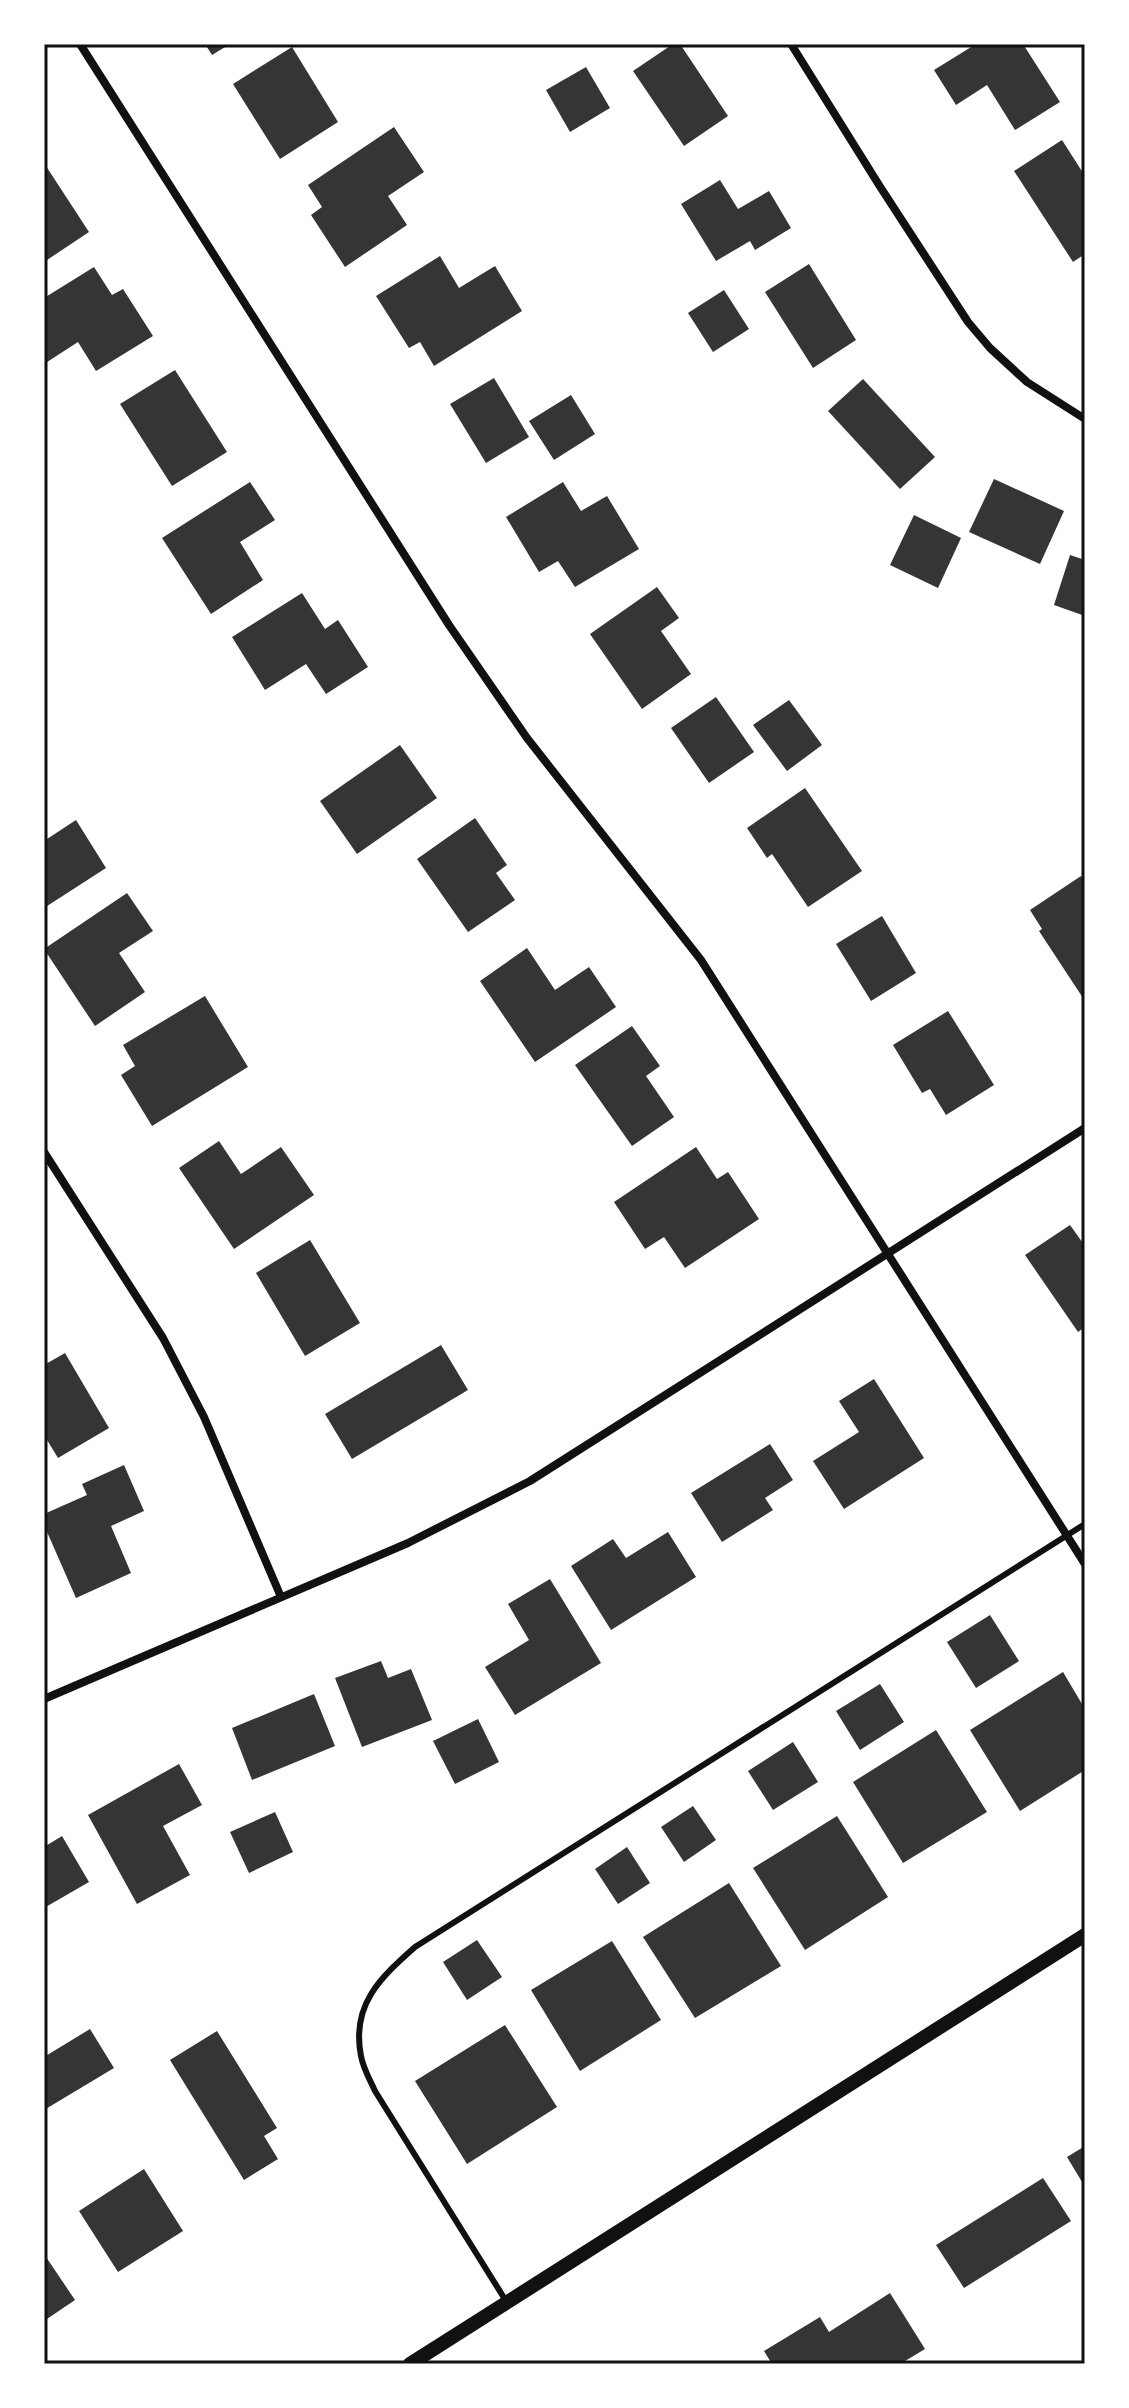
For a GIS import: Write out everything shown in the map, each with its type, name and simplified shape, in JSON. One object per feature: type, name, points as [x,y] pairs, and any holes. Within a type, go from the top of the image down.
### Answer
[{"type":"street","points":[[80,44],[449,625],[527,738],[701,960],[1085,1564]]},
{"type":"street","points":[[791,44],[968,322],[990,348],[1027,382],[1085,419]]},
{"type":"street","points":[[44,1699],[408,1543],[530,1481],[1085,1128]]},
{"type":"street","points":[[44,1152],[163,1338],[204,1417],[281,1597]]},
{"type":"street","points":[[410,2364],[1085,1935]]},
{"type":"lane","points":[[507,2302],[375,2091],[361,2058],[358,2026],[363,2009],[385,1974],[415,1947],[1085,1524]]},
{"type":"building","points":[[205,44],[230,44],[212,55]]},
{"type":"building","points":[[673,44],[680,44],[728,116],[684,146],[633,71]]},
{"type":"building","points":[[976,44],[1023,44],[1060,102],[1015,130],[987,85],[956,105],[934,70]]},
{"type":"building","points":[[292,47],[338,122],[280,159],[233,84]]},
{"type":"building","points":[[586,67],[610,108],[570,132],[546,90]]},
{"type":"building","points":[[394,127],[424,172],[388,196],[407,225],[345,267],[311,215],[322,207],[308,185]]},
{"type":"building","points":[[1062,140],[1085,176],[1085,254],[1073,262],[1014,171]]},
{"type":"building","points":[[44,163],[89,232],[44,262]]},
{"type":"building","points":[[720,180],[738,209],[769,191],[791,228],[755,250],[750,241],[716,261],[681,204]]},
{"type":"building","points":[[440,256],[459,288],[495,266],[522,311],[434,366],[420,342],[409,348],[376,296]]},
{"type":"building","points":[[809,264],[856,340],[813,368],[765,292]]},
{"type":"building","points":[[94,267],[112,295],[123,289],[153,336],[96,371],[78,342],[44,364],[44,298]]},
{"type":"building","points":[[724,290],[749,329],[713,352],[688,313]]},
{"type":"building","points":[[175,370],[227,452],[172,486],[120,404]]},
{"type":"building","points":[[494,378],[529,437],[486,463],[450,404]]},
{"type":"building","points":[[863,379],[935,457],[900,489],[828,411]]},
{"type":"building","points":[[571,395],[595,434],[554,460],[529,421]]},
{"type":"building","points":[[994,479],[1064,511],[1040,564],[969,532]]},
{"type":"building","points":[[250,482],[275,520],[240,542],[263,580],[211,614],[162,538]]},
{"type":"building","points":[[563,482],[581,511],[607,496],[639,549],[575,587],[558,561],[539,572],[506,517]]},
{"type":"building","points":[[914,515],[961,538],[938,588],[890,565]]},
{"type":"building","points":[[1070,555],[1085,560],[1085,616],[1054,605]]},
{"type":"building","points":[[657,587],[679,618],[661,631],[691,674],[642,709],[590,634]]},
{"type":"building","points":[[302,593],[325,629],[338,620],[368,667],[326,694],[306,664],[265,690],[232,637]]},
{"type":"building","points":[[716,697],[754,752],[709,783],[671,728]]},
{"type":"building","points":[[789,700],[822,745],[787,771],[753,725]]},
{"type":"building","points":[[400,745],[437,798],[357,854],[320,801]]},
{"type":"building","points":[[805,788],[862,871],[808,907],[772,854],[767,858],[747,828]]},
{"type":"building","points":[[475,818],[507,865],[496,873],[515,900],[468,932],[417,859]]},
{"type":"building","points":[[76,820],[106,868],[44,908],[44,841]]},
{"type":"building","points":[[1081,876],[1085,882],[1085,1001],[1039,931],[1042,929],[1030,910]]},
{"type":"building","points":[[127,893],[153,931],[119,953],[145,992],[95,1026],[44,949]]},
{"type":"building","points":[[882,916],[916,973],[871,1001],[836,944]]},
{"type":"building","points":[[527,948],[555,990],[589,967],[616,1007],[535,1062],[480,981]]},
{"type":"building","points":[[205,996],[248,1067],[152,1126],[121,1075],[135,1066],[123,1045]]},
{"type":"building","points":[[948,1011],[994,1085],[946,1115],[930,1089],[922,1093],[893,1045]]},
{"type":"building","points":[[632,1026],[660,1066],[646,1076],[674,1117],[632,1146],[575,1065]]},
{"type":"building","points":[[219,1141],[241,1174],[281,1147],[314,1195],[234,1249],[179,1168]]},
{"type":"building","points":[[696,1147],[717,1179],[728,1172],[759,1219],[685,1268],[664,1237],[645,1249],[614,1202]]},
{"type":"building","points":[[1070,1225],[1085,1246],[1085,1327],[1078,1332],[1025,1255]]},
{"type":"building","points":[[310,1240],[360,1323],[305,1356],[256,1273]]},
{"type":"building","points":[[441,1345],[468,1390],[352,1459],[325,1414]]},
{"type":"building","points":[[65,1353],[109,1428],[58,1458],[44,1435],[44,1365]]},
{"type":"building","points":[[874,1379],[924,1458],[844,1509],[813,1461],[859,1432],[839,1401]]},
{"type":"building","points":[[770,1444],[793,1480],[765,1498],[773,1510],[722,1542],[691,1493]]},
{"type":"building","points":[[124,1465],[144,1511],[111,1526],[131,1573],[76,1598],[44,1525],[44,1514],[87,1495],[82,1484]]},
{"type":"building","points":[[668,1532],[696,1577],[611,1630],[571,1566],[613,1539],[626,1558]]},
{"type":"building","points":[[550,1579],[601,1663],[515,1715],[485,1667],[529,1640],[508,1604]]},
{"type":"building","points":[[990,1615],[1019,1661],[976,1688],[947,1642]]},
{"type":"building","points":[[381,1661],[388,1678],[411,1669],[432,1720],[362,1747],[335,1678]]},
{"type":"building","points":[[1063,1672],[1085,1709],[1085,1770],[1020,1811],[970,1730]]},
{"type":"building","points":[[880,1684],[904,1722],[860,1750],[836,1711]]},
{"type":"building","points":[[314,1694],[335,1746],[252,1780],[232,1728]]},
{"type":"building","points":[[478,1719],[499,1762],[455,1784],[433,1741]]},
{"type":"building","points":[[936,1730],[987,1812],[903,1863],[853,1782]]},
{"type":"building","points":[[793,1742],[818,1782],[773,1810],[748,1771]]},
{"type":"building","points":[[179,1764],[202,1805],[163,1826],[190,1875],[137,1904],[88,1815]]},
{"type":"building","points":[[693,1806],[716,1840],[684,1862],[661,1827]]},
{"type":"building","points":[[275,1812],[293,1852],[249,1873],[230,1832]]},
{"type":"building","points":[[837,1816],[888,1897],[805,1950],[753,1868]]},
{"type":"building","points":[[62,1836],[89,1882],[44,1908],[44,1847]]},
{"type":"building","points":[[627,1847],[650,1883],[618,1904],[595,1869]]},
{"type":"building","points":[[729,1883],[781,1966],[695,2018],[643,1937]]},
{"type":"building","points":[[477,1940],[502,1977],[467,2000],[443,1962]]},
{"type":"building","points":[[612,1941],[661,2020],[580,2071],[531,1990]]},
{"type":"building","points":[[505,2025],[557,2107],[467,2164],[415,2081]]},
{"type":"building","points":[[90,2029],[114,2068],[44,2110],[44,2057]]},
{"type":"building","points":[[217,2031],[277,2128],[264,2136],[278,2159],[244,2180],[170,2060]]},
{"type":"building","points":[[1085,2146],[1085,2187],[1067,2157]]},
{"type":"building","points":[[144,2169],[183,2231],[118,2272],[79,2211]]},
{"type":"building","points":[[1043,2178],[1071,2221],[964,2288],[936,2245]]},
{"type":"building","points":[[44,2254],[75,2300],[44,2321]]},
{"type":"building","points":[[890,2293],[925,2349],[900,2364],[772,2364],[764,2351],[820,2317],[829,2332]]}]
